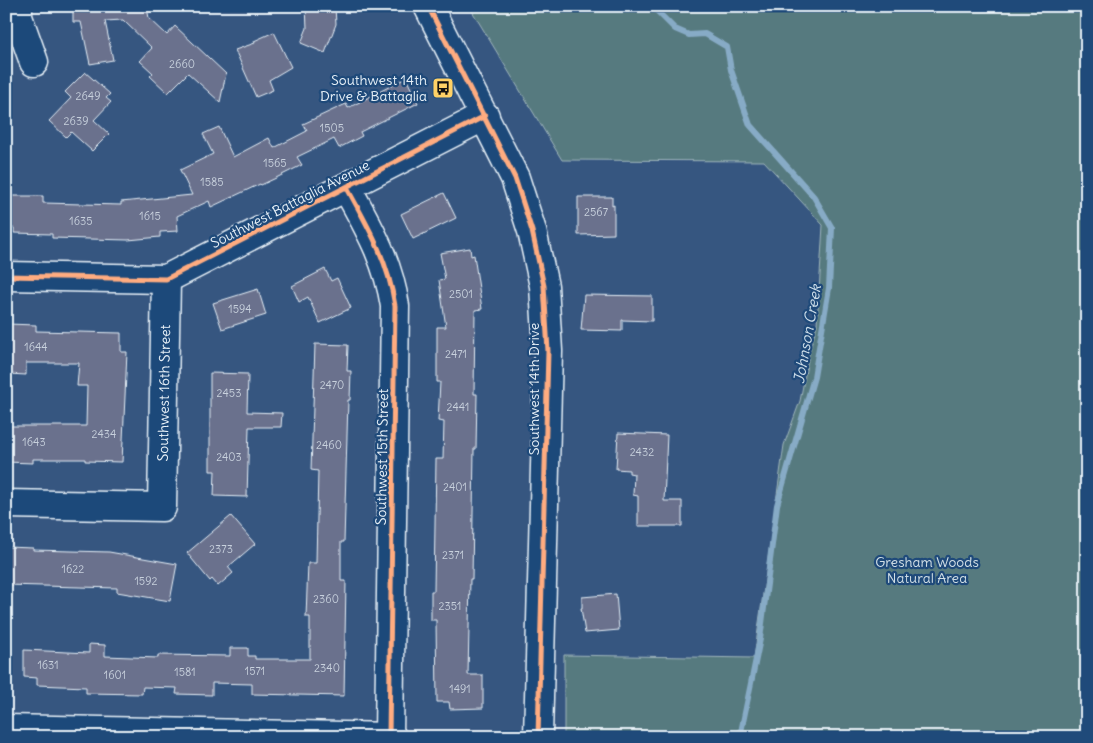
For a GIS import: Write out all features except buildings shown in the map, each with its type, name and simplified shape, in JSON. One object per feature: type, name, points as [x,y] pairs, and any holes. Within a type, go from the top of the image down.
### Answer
[{"type":"street","points":[[18,6],[18,17],[34,62]]},
{"type":"street","name":"Southwest 14th Drive","points":[[428,6],[515,178],[532,231],[544,286],[548,351],[538,737]]},
{"type":"street","name":"Southwest Battaglia Avenue","points":[[6,276],[166,280],[485,116]]},
{"type":"street","name":"Southwest 15th Street","points":[[347,188],[382,255],[392,283],[395,306],[390,736]]},
{"type":"street","name":"Southwest 16th Street","points":[[6,504],[162,507],[166,280]]},
{"type":"street","points":[[6,729],[390,736]]},
{"type":"green space","name":"Gresham Woods Natural Area","points":[[469,6],[1087,6],[1087,737],[564,737],[564,655],[754,658],[784,445],[800,401],[810,349],[817,325],[823,225],[764,161],[562,160]]},
{"type":"waterway","name":"Johnson Creek","points":[[656,6],[657,11],[675,29],[689,35],[705,34],[727,47],[731,70],[750,125],[814,197],[832,228],[829,288],[814,377],[777,505],[760,639],[740,737]]},
{"type":"cycle path","points":[[428,6],[515,178],[532,231],[544,286],[548,351],[538,737]]},
{"type":"cycle path","points":[[6,276],[166,279],[485,116]]},
{"type":"cycle path","points":[[347,188],[383,259],[395,306],[389,736]]},
{"type":"place","name":"Southwest 14th Drive & Battaglia","points":[[443,88]]}]
